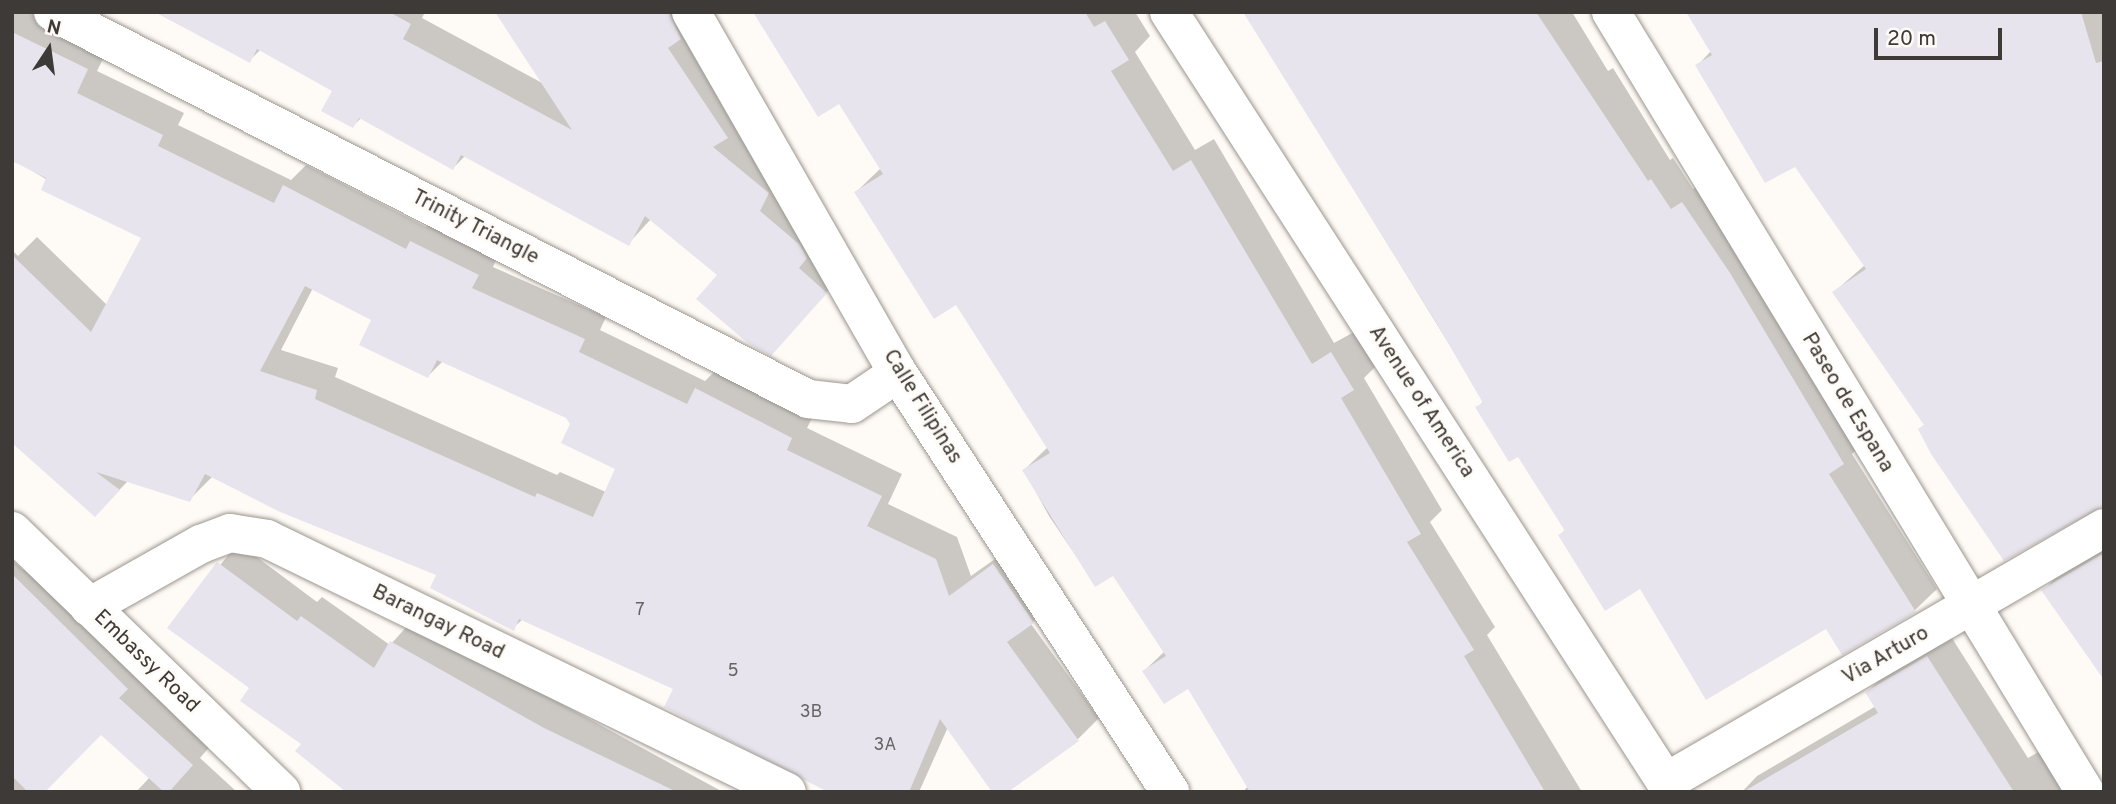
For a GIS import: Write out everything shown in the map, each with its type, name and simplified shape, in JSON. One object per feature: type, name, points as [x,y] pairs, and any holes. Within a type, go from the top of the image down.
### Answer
[{"type":"street","name":"Trinity Triangle","points":[[53,12],[808,399],[852,404],[898,373]]},
{"type":"street","name":"Calle Filipinas","points":[[691,12],[898,373],[1170,792]]},
{"type":"street","name":"Avenue of America","points":[[1169,12],[1669,787]]},
{"type":"street","name":"Paseo de Espana","points":[[1611,12],[1970,607],[2085,792]]},
{"type":"street","name":"Via Arturo","points":[[1669,787],[2104,527]]},
{"type":"street","name":"Embassy Road","points":[[12,531],[281,792]]},
{"type":"street","name":"Barangay Road","points":[[89,607],[201,544],[230,533],[267,540],[787,792]]},
{"type":"building","points":[[155,12],[389,12],[411,24],[403,39],[572,130],[495,12],[669,12],[681,39],[668,48],[728,138],[713,147],[769,193],[760,211],[800,245],[807,258],[799,268],[827,293],[771,356],[749,344],[696,299],[717,275],[645,216],[629,246],[461,155],[453,170],[359,118],[353,128],[321,111],[332,91],[257,49],[250,63]]},
{"type":"building","points":[[753,12],[1085,12],[1094,27],[1105,21],[1129,60],[1111,71],[1173,171],[1191,160],[1312,364],[1331,352],[1354,390],[1341,398],[1421,534],[1407,542],[1474,650],[1464,656],[1545,792],[1250,792],[1188,689],[1164,704],[1142,671],[1166,656],[1113,576],[1095,587],[1022,470],[1050,453],[956,305],[934,319],[854,192],[883,174],[839,104],[818,117]]},
{"type":"building","points":[[1243,12],[1536,12],[1648,181],[1651,179],[1671,209],[1682,202],[1730,273],[1844,464],[1829,474],[1916,612],[1842,655],[1826,629],[1706,700],[1640,589],[1605,611],[1558,535],[1565,531],[1518,457],[1509,462],[1475,407],[1483,403],[1437,324]]},
{"type":"building","points":[[1686,12],[2081,12],[2096,63],[2104,61],[2104,506],[2004,561],[1931,454],[1918,429],[1924,425],[1832,292],[1866,269],[1795,167],[1765,183],[1695,65],[1712,55]]},
{"type":"building","points":[[12,32],[88,69],[77,93],[163,135],[158,146],[274,203],[283,185],[406,249],[410,241],[479,275],[472,288],[585,339],[579,352],[687,404],[695,388],[792,438],[787,450],[882,496],[867,526],[936,559],[949,596],[993,564],[1034,623],[1007,642],[1079,741],[1008,792],[992,792],[940,719],[909,792],[828,792],[664,707],[673,689],[519,619],[514,631],[430,588],[436,575],[278,511],[205,474],[190,502],[96,472],[120,490],[95,517],[12,443],[12,255],[91,332],[141,238],[41,190],[46,178],[12,161]],"holes":[[[305,286],[371,320],[359,345],[428,378],[437,360],[566,418],[570,424],[561,443],[615,469],[593,517],[537,493],[535,497],[315,399],[317,390],[260,371]]]},
{"type":"building","points":[[2104,553],[2104,680],[2041,590]]},
{"type":"building","points":[[217,562],[297,621],[301,616],[374,668],[390,641],[544,728],[677,792],[346,792],[295,751],[301,744],[240,701],[249,688],[167,628]]},
{"type":"building","points":[[12,574],[128,689],[119,698],[193,765],[169,792],[164,792],[101,735],[45,792],[28,792],[12,776]]},
{"type":"building","points":[[1927,656],[2014,792],[1743,792],[1878,713],[1865,692]]}]
